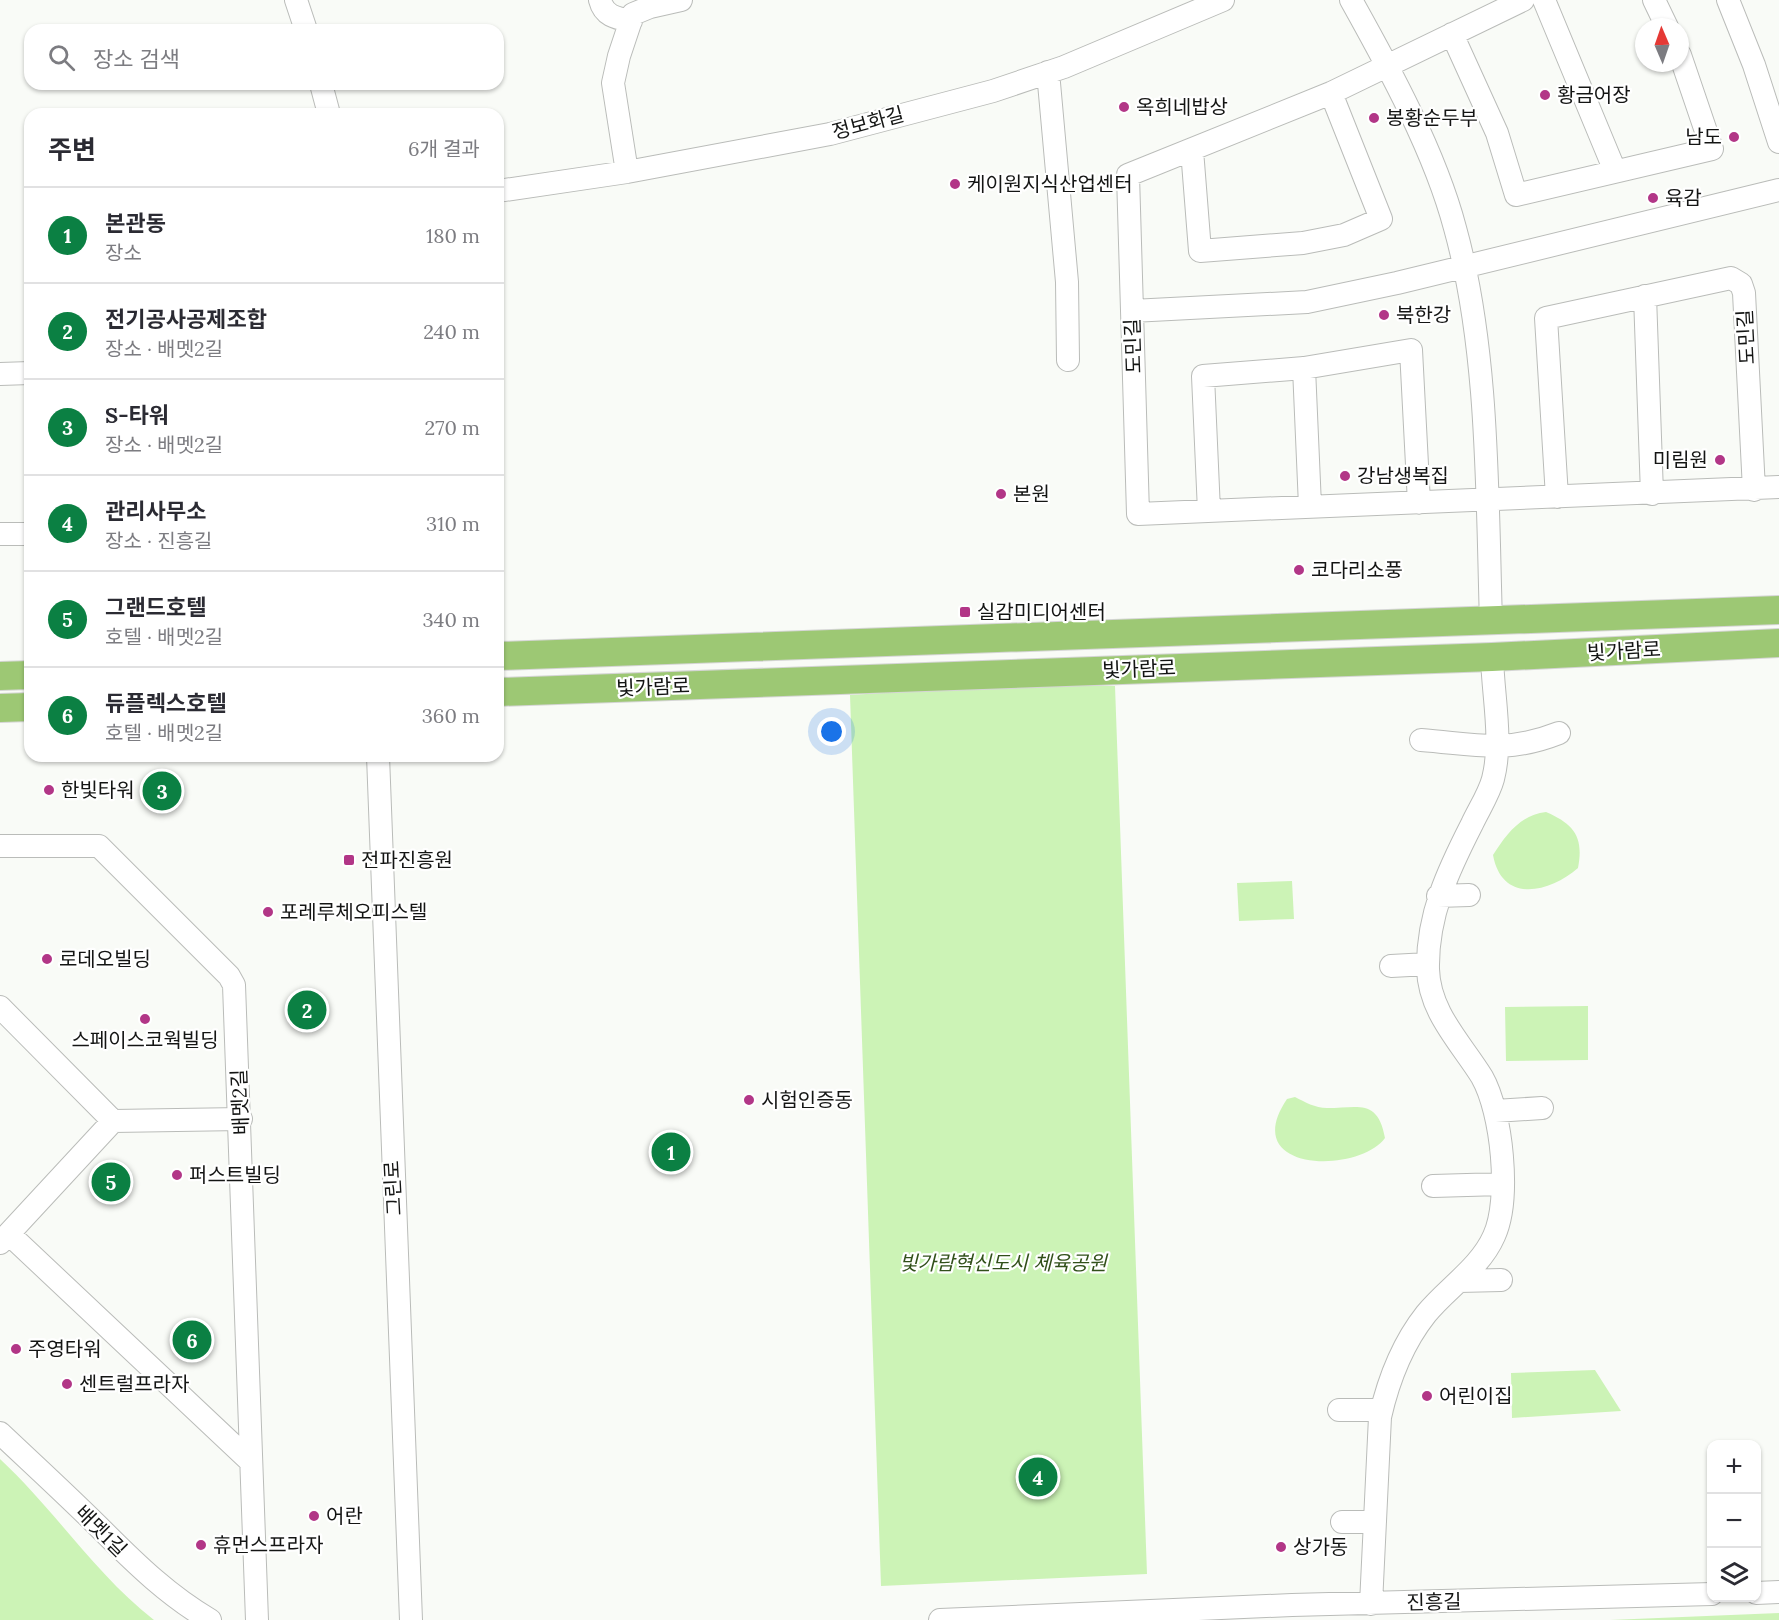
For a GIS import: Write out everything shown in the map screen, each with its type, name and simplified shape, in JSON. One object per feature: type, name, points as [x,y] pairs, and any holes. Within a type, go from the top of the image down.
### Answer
[{"type":"main road","name":"빛가람로","points":[[504,656],[1779,610]]},
{"type":"main road","name":"빛가람로","points":[[504,692],[1492,657],[1779,643]]},
{"type":"main road","points":[[0,676],[24,675]]},
{"type":"main road","points":[[0,708],[24,707]]},
{"type":"street","points":[[296,0],[304,24]]},
{"type":"street","points":[[600,0],[602,8],[614,18],[681,0]]},
{"type":"street","name":"정보화길","points":[[504,190],[627,172],[830,134],[993,91],[1048,72],[1224,0]]},
{"type":"street","points":[[1351,0],[1387,66],[1443,189],[1464,267],[1477,354],[1487,501],[1491,622]]},
{"type":"street","name":"도민길","points":[[1523,0],[1331,93],[1128,176],[1138,514],[1779,488]]},
{"type":"street","points":[[1544,0],[1615,171]]},
{"type":"street","points":[[1654,0],[1663,18]]},
{"type":"street","points":[[1728,0],[1754,65],[1779,142]]},
{"type":"street","points":[[627,172],[613,83],[619,56],[637,11]]},
{"type":"street","points":[[1452,34],[1497,133],[1516,195],[1712,149],[1686,72]]},
{"type":"street","points":[[1048,72],[1067,282],[1068,360]]},
{"type":"street","points":[[323,90],[327,108]]},
{"type":"street","points":[[1192,150],[1200,251],[1303,243],[1344,235],[1381,219],[1331,93]]},
{"type":"street","points":[[1132,311],[1307,302],[1464,267],[1779,190]]},
{"type":"street","name":"도민길","points":[[1557,497],[1545,318],[1731,278],[1741,284],[1744,293],[1755,490]]},
{"type":"street","points":[[1645,296],[1652,494]]},
{"type":"street","points":[[1209,511],[1203,376],[1305,368],[1411,350],[1419,503]]},
{"type":"street","points":[[1305,368],[1310,506]]},
{"type":"street","points":[[0,374],[24,373]]},
{"type":"street","points":[[0,534],[24,534]]},
{"type":"street","points":[[1371,1604],[1381,1410],[1386,1390],[1426,1315],[1473,1267],[1495,1236],[1502,1184],[1503,1155],[1495,1111],[1483,1079],[1441,1017],[1428,964],[1430,933],[1438,896],[1493,781],[1498,748],[1492,657]]},
{"type":"street","points":[[1421,740],[1498,748],[1538,741],[1559,733]]},
{"type":"street","name":"그린로","points":[[378,762],[411,1620]]},
{"type":"street","name":"배멧2길","points":[[0,846],[99,846],[229,976],[234,985],[241,1119],[249,1460],[257,1620]]},
{"type":"street","points":[[1438,896],[1469,895]]},
{"type":"street","points":[[1391,966],[1428,964]]},
{"type":"street","points":[[0,1007],[113,1121]]},
{"type":"street","points":[[1495,1111],[1542,1108]]},
{"type":"street","points":[[241,1119],[113,1121],[4,1238],[249,1460]]},
{"type":"street","points":[[1433,1186],[1502,1184]]},
{"type":"street","points":[[1459,1281],[1501,1280]]},
{"type":"street","points":[[1339,1410],[1381,1410]]},
{"type":"street","name":"배멧1길","points":[[0,1433],[124,1555],[182,1604],[210,1620]]},
{"type":"street","points":[[1342,1522],[1375,1522]]},
{"type":"street","points":[[1761,1593],[1779,1592]]},
{"type":"street","name":"진흥길","points":[[940,1620],[1707,1594]]},
{"type":"green space","name":"빛가람혁신도시 체육공원","points":[[1028,684],[1115,686],[1147,1574],[881,1586],[850,695]]},
{"type":"green space","points":[[1546,812],[1564,821],[1575,833],[1579,848],[1578,868],[1566,877],[1541,888],[1516,887],[1506,881],[1498,871],[1493,855],[1509,833],[1521,822]]},
{"type":"green space","points":[[1292,881],[1294,919],[1239,921],[1237,883]]},
{"type":"green space","points":[[1588,1006],[1588,1060],[1506,1061],[1505,1007]]},
{"type":"green space","points":[[1295,1097],[1318,1107],[1357,1107],[1372,1111],[1382,1125],[1385,1138],[1371,1150],[1352,1158],[1329,1161],[1308,1160],[1289,1153],[1278,1141],[1276,1123],[1287,1099]]},
{"type":"green space","points":[[1595,1370],[1621,1411],[1512,1418],[1511,1373]]},
{"type":"green space","points":[[0,1459],[39,1499],[113,1583],[154,1620],[0,1620]]},
{"type":"green space","points":[[1779,1613],[1779,1620],[1610,1620]]},
{"type":"place","name":"황금어장","points":[[1545,95]]},
{"type":"place","name":"옥희네밥상","points":[[1124,107]]},
{"type":"place","name":"봉황순두부","points":[[1374,118]]},
{"type":"place","name":"남도","points":[[1734,137]]},
{"type":"place","name":"케이원지식산업센터","points":[[955,184]]},
{"type":"place","name":"육감","points":[[1653,198]]},
{"type":"place","name":"북한강","points":[[1384,315]]},
{"type":"place","name":"미림원","points":[[1720,460]]},
{"type":"place","name":"강남생복집","points":[[1345,476]]},
{"type":"place","name":"본원","points":[[1001,494]]},
{"type":"place","name":"코다리소풍","points":[[1299,570]]},
{"type":"place","name":"실감미디어센터","points":[[965,612]]},
{"type":"place","name":"한빛타워","points":[[49,790]]},
{"type":"place","name":"S-타워","points":[[162,791]]},
{"type":"place","name":"전파진흥원","points":[[349,860]]},
{"type":"place","name":"포레루체오피스텔","points":[[268,912]]},
{"type":"place","name":"로데오빌딩","points":[[47,959]]},
{"type":"place","name":"전기공사공제조합","points":[[307,1010]]},
{"type":"place","name":"스페이스코웍빌딩","points":[[145,1019]]},
{"type":"place","name":"시험인증동","points":[[749,1100]]},
{"type":"place","name":"본관동","points":[[671,1152]]},
{"type":"place","name":"퍼스트빌딩","points":[[177,1175]]},
{"type":"place","name":"그랜드호텔","points":[[111,1182]]},
{"type":"place","name":"듀플렉스호텔","points":[[192,1340]]},
{"type":"place","name":"주영타워","points":[[16,1349]]},
{"type":"place","name":"센트럴프라자","points":[[67,1384]]},
{"type":"place","name":"어린이집","points":[[1427,1396]]},
{"type":"place","name":"관리사무소","points":[[1038,1477]]},
{"type":"place","name":"어란","points":[[314,1516]]},
{"type":"place","name":"휴먼스프라자","points":[[201,1545]]},
{"type":"place","name":"상가동","points":[[1281,1547]]}]
